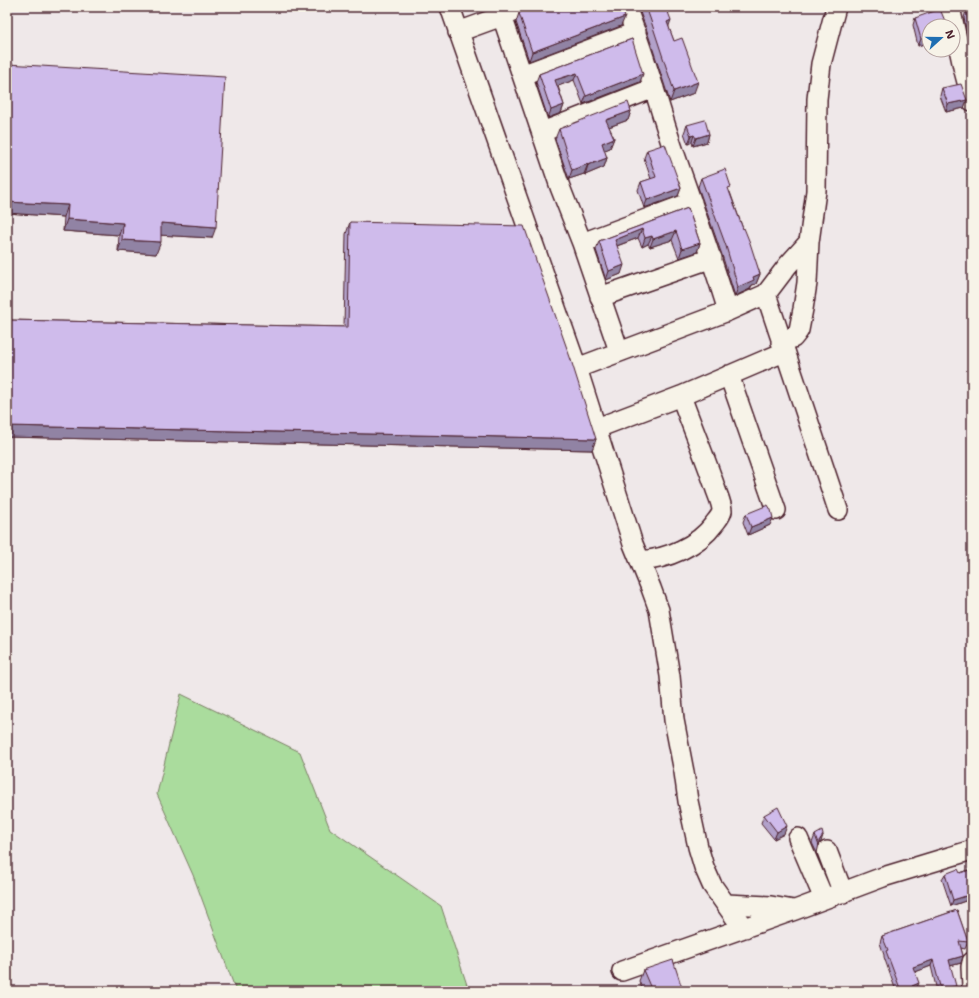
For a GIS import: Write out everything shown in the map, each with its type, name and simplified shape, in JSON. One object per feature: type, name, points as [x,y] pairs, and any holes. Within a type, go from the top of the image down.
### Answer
[{"type":"street","points":[[450,7],[577,368],[633,544],[654,595],[663,630],[674,720],[688,801],[704,867],[712,885],[734,916],[745,928]]},
{"type":"street","points":[[458,32],[522,7]]},
{"type":"street","points":[[626,7],[636,32],[672,146],[712,258],[728,311]]},
{"type":"street","points":[[597,428],[681,396],[730,375],[783,347],[799,330],[807,283],[809,242],[816,191],[817,99],[821,64],[836,7]]},
{"type":"street","points":[[955,8],[967,66],[972,101]]},
{"type":"street","points":[[502,16],[560,187],[582,243],[619,351]]},
{"type":"street","points":[[522,75],[636,32]]},
{"type":"street","points":[[542,132],[654,88]]},
{"type":"street","points":[[582,243],[692,202]]},
{"type":"street","points":[[577,368],[728,311],[766,294],[788,264],[809,242]]},
{"type":"street","points":[[600,298],[712,258]]},
{"type":"street","points":[[766,294],[838,510]]},
{"type":"street","points":[[730,375],[776,510]]},
{"type":"street","points":[[640,561],[662,557],[688,546],[705,534],[722,512],[722,507],[714,483],[681,396]]},
{"type":"street","points":[[798,838],[824,899]]},
{"type":"street","points":[[622,971],[843,893],[883,877],[972,850]]},
{"type":"street","points":[[827,851],[843,893]]},
{"type":"street","points":[[726,904],[771,906],[795,910]]},
{"type":"street","points":[[972,962],[972,986]]},
{"type":"green space","points":[[181,694],[300,752],[330,829],[441,906],[469,991],[236,991],[193,875],[157,794]]},
{"type":"building","points":[[530,7],[621,7],[625,17],[532,52],[519,13]]},
{"type":"building","points":[[646,7],[666,7],[671,20],[667,22],[674,41],[682,38],[698,82],[674,91]]},
{"type":"building","points":[[972,8],[972,25],[970,26],[966,10]]},
{"type":"building","points":[[940,9],[944,18],[921,18],[921,39],[915,18]]},
{"type":"building","points":[[632,39],[643,74],[586,96],[577,73],[555,80],[564,105],[551,110],[539,74]]},
{"type":"building","points":[[7,64],[225,77],[216,227],[161,223],[161,242],[122,240],[123,223],[67,219],[68,205],[7,202]]},
{"type":"building","points":[[961,84],[967,100],[948,104],[942,88]]},
{"type":"building","points":[[628,102],[631,111],[606,120],[614,138],[602,143],[607,158],[572,170],[559,129]]},
{"type":"building","points":[[705,120],[709,134],[696,138],[694,135],[691,136],[687,125]]},
{"type":"building","points":[[665,144],[681,188],[647,200],[641,182],[656,177],[647,150]]},
{"type":"building","points":[[725,169],[731,187],[728,188],[743,229],[744,228],[750,243],[760,274],[753,277],[754,280],[738,287],[726,246],[701,178]]},
{"type":"building","points":[[688,208],[700,243],[682,249],[676,231],[653,239],[652,236],[645,238],[642,229],[615,240],[624,265],[609,271],[599,241]]},
{"type":"building","points":[[350,222],[524,226],[571,360],[596,439],[7,426],[7,320],[348,327]]},
{"type":"building","points":[[768,505],[773,518],[751,527],[746,514]]},
{"type":"building","points":[[778,807],[787,826],[777,832],[764,815]]},
{"type":"building","points":[[822,831],[823,835],[819,841],[819,846],[815,835]]},
{"type":"building","points":[[958,869],[960,873],[972,869],[972,894],[953,900],[945,874]]},
{"type":"building","points":[[957,910],[968,942],[959,941],[963,956],[949,960],[956,986],[941,990],[933,960],[913,967],[919,983],[912,986],[913,991],[901,991],[882,936]]},
{"type":"building","points":[[673,960],[682,988],[674,991],[652,991],[643,970]]}]
